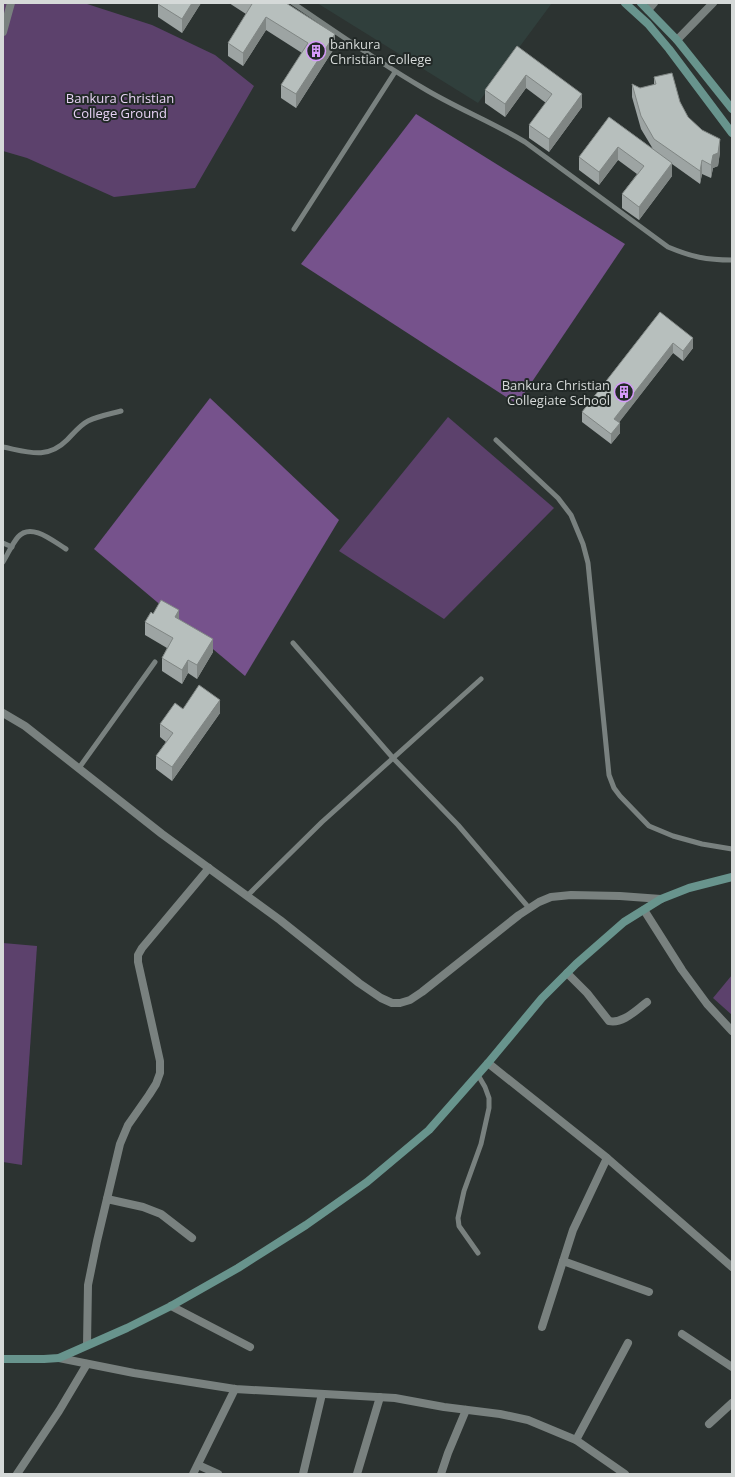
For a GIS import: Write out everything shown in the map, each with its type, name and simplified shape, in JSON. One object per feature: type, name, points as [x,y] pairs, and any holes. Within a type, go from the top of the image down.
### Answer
[{"type":"street","points":[[3,32],[11,3]]},
{"type":"street","points":[[625,3],[648,24],[669,49],[729,122],[732,133]]},
{"type":"street","points":[[641,3],[677,40],[732,109]]},
{"type":"street","points":[[648,10],[654,3]]},
{"type":"street","points":[[677,40],[713,3]]},
{"type":"street","points":[[3,713],[25,726],[162,834],[280,920],[360,983],[381,998],[392,1003],[400,1003],[410,1000],[422,992],[519,915],[539,902],[552,897],[571,895],[661,899]]},
{"type":"street","points":[[87,1345],[88,1285],[120,1144],[128,1125],[156,1084],[160,1073],[160,1061],[138,962],[138,955],[142,948],[209,868]]},
{"type":"street","points":[[59,1358],[171,1306],[238,1268],[367,1182],[429,1130],[478,1075],[542,998],[567,973],[624,922],[661,899],[689,888],[732,877]]},
{"type":"street","points":[[644,910],[682,970],[707,1004],[732,1032]]},
{"type":"street","points":[[567,973],[609,1021],[621,1021],[647,1002]]},
{"type":"street","points":[[488,1063],[607,1158],[732,1267]]},
{"type":"street","points":[[542,1327],[573,1230],[607,1158]]},
{"type":"street","points":[[107,1199],[161,1214],[192,1238]]},
{"type":"street","points":[[563,1261],[649,1292]]},
{"type":"street","points":[[171,1306],[250,1347]]},
{"type":"street","points":[[682,1334],[732,1367]]},
{"type":"street","points":[[576,1440],[628,1343]]},
{"type":"street","points":[[3,1359],[59,1358],[134,1373],[236,1389],[395,1398],[500,1414],[528,1420],[576,1440],[624,1474]]},
{"type":"street","points":[[17,1474],[59,1411],[87,1364]]},
{"type":"street","points":[[193,1474],[236,1389]]},
{"type":"street","points":[[303,1474],[322,1394]]},
{"type":"street","points":[[357,1474],[380,1397]]},
{"type":"street","points":[[710,1424],[732,1403]]},
{"type":"street","points":[[441,1474],[466,1410]]},
{"type":"street","points":[[198,1465],[218,1474]]},
{"type":"lane","points":[[293,3],[395,72],[424,89],[505,130],[525,142],[668,247],[689,255],[712,260],[732,260]]},
{"type":"lane","points":[[294,229],[395,72]]},
{"type":"lane","points":[[3,446],[26,452],[52,452],[61,446],[87,422],[121,412]]},
{"type":"lane","points":[[496,440],[558,498],[571,515],[583,544],[589,571],[609,775],[614,788],[649,826],[660,832],[702,844],[732,849]]},
{"type":"lane","points":[[3,562],[18,537],[24,532],[30,531],[38,533],[66,549]]},
{"type":"lane","points":[[3,543],[12,547]]},
{"type":"lane","points":[[292,643],[394,758],[458,825],[529,908]]},
{"type":"lane","points":[[78,768],[155,662]]},
{"type":"lane","points":[[247,896],[322,822],[481,680]]},
{"type":"lane","points":[[478,1075],[489,1098],[489,1108],[481,1144],[464,1191],[458,1218],[460,1226],[478,1253]]},
{"type":"shaded area","points":[[317,3],[552,3],[478,103]]},
{"type":"shaded area","points":[[416,114],[625,244],[517,404],[301,264]]},
{"type":"shaded area","points":[[210,398],[339,520],[245,676],[94,549]]},
{"type":"green space","name":"Bankura Christian College Ground","points":[[4,3],[84,3],[152,25],[215,55],[254,86],[195,188],[114,197],[27,158],[3,151]]},
{"type":"green space","points":[[448,417],[554,508],[444,619],[339,551]]},
{"type":"green space","points":[[3,943],[37,946],[22,1165],[3,1162]]},
{"type":"green space","points":[[732,975],[732,1015],[713,998]]},
{"type":"building","points":[[192,3],[182,19],[158,4]]},
{"type":"building","points":[[250,3],[286,3],[335,34],[296,94],[281,85],[308,43],[266,17],[243,53],[228,43],[252,4]]},
{"type":"building","points":[[517,46],[582,94],[549,139],[529,125],[552,94],[526,75],[505,104],[485,90]]},
{"type":"building","points":[[672,73],[680,102],[688,117],[702,130],[720,139],[718,153],[713,155],[711,165],[702,160],[700,171],[654,139],[641,116],[632,84],[640,88],[656,84],[654,77]]},
{"type":"building","points":[[609,117],[672,163],[639,207],[622,194],[644,166],[618,147],[599,172],[579,157]]},
{"type":"building","name":"Bankura Christian Collegiate School","points":[[660,312],[693,338],[683,351],[673,343],[614,419],[620,423],[611,434],[582,412]]},
{"type":"building","points":[[161,600],[179,610],[175,617],[213,639],[197,665],[188,660],[182,670],[162,658],[173,638],[145,622],[151,612],[153,614]]},
{"type":"building","points":[[199,685],[220,700],[172,767],[156,756],[173,733],[160,724],[175,703],[183,709]]},
{"type":"place","name":"bankura Christian College","points":[[316,51]]},
{"type":"place","name":"Bankura Christian Collegiate School","points":[[624,392]]}]
